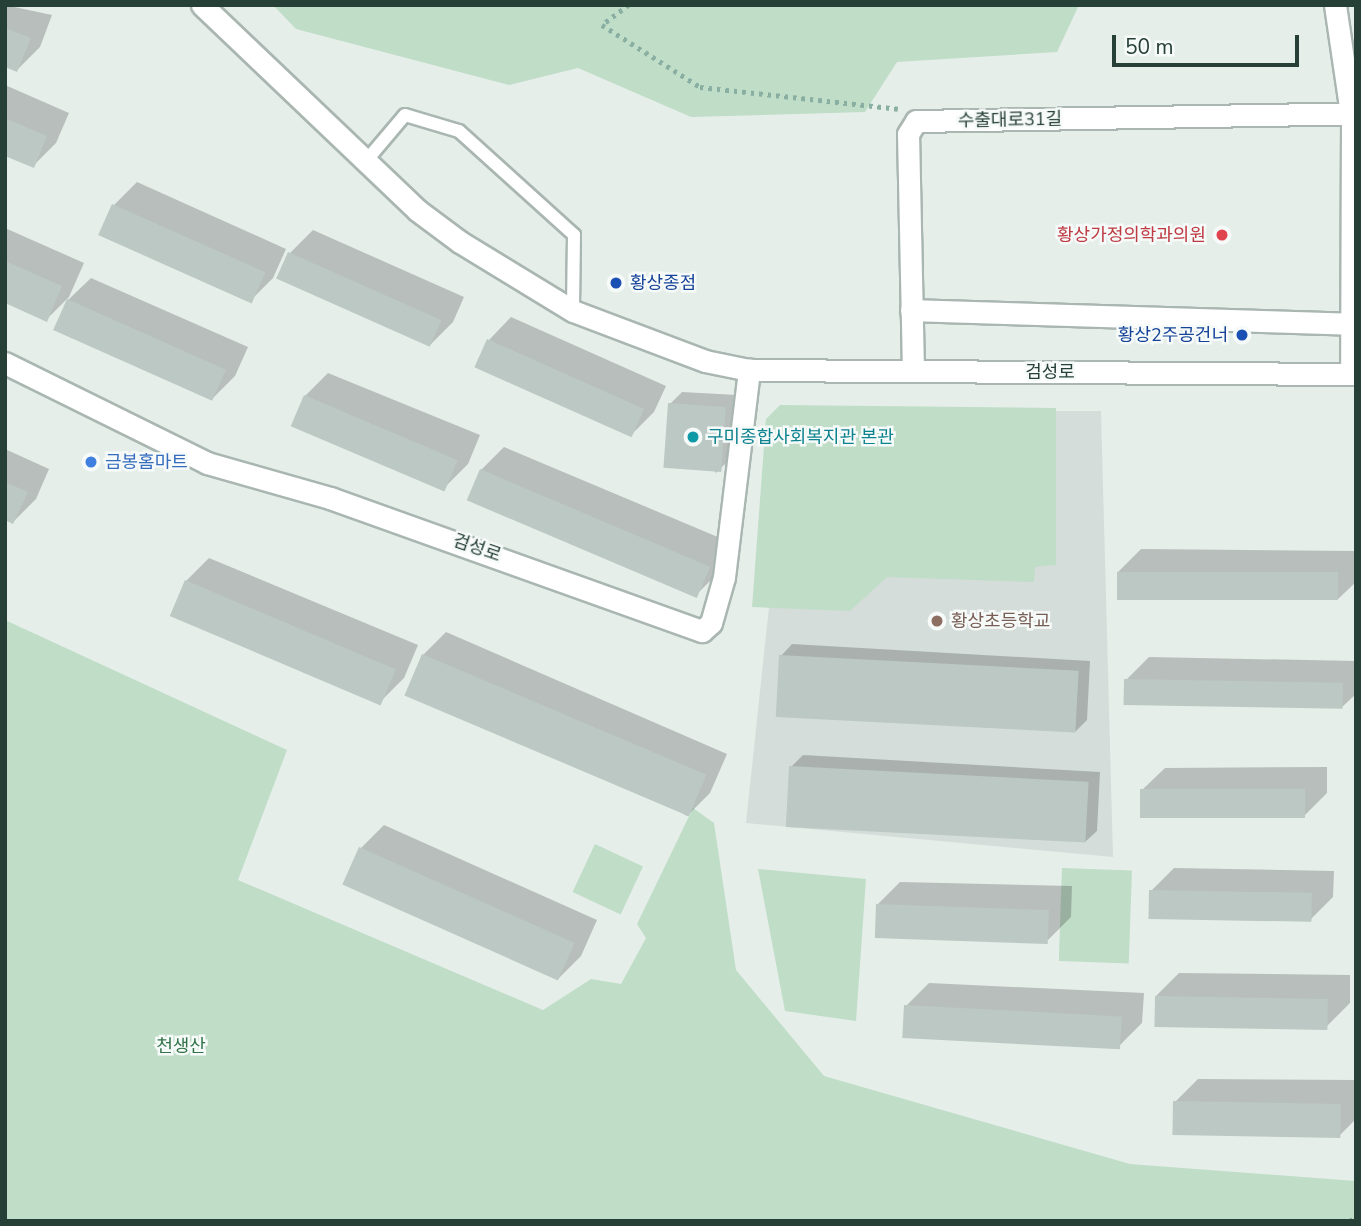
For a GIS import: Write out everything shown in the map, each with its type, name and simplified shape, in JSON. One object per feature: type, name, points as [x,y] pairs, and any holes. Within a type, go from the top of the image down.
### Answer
[{"type":"street","name":"검성로","points":[[202,5],[366,161],[460,242],[573,311],[705,361],[749,370],[1354,374],[1353,113],[1335,5]]},
{"type":"street","name":"수출대로31길","points":[[913,371],[908,134],[916,121],[1353,113]]},
{"type":"street","points":[[911,310],[1354,324]]},
{"type":"street","name":"검성로","points":[[5,363],[207,463],[343,503],[702,631],[711,623],[724,577],[749,370]]},
{"type":"lane","points":[[366,161],[405,115],[459,131],[574,235],[573,311]]},
{"type":"path","points":[[629,5],[602,25],[700,88],[902,108]]},
{"type":"path","points":[[1350,1221],[1356,1216]]},
{"type":"shaded area","name":"황상초등학교","points":[[919,411],[1101,411],[1113,857],[746,823],[789,419]]},
{"type":"green space","points":[[273,5],[1079,5],[1057,52],[897,62],[865,112],[691,117],[578,68],[509,85],[296,29]]},
{"type":"green space","points":[[780,405],[1056,408],[1056,565],[1035,567],[1034,582],[887,577],[850,611],[752,607],[766,419]]},
{"type":"green space","name":"천생산","points":[[5,620],[287,750],[238,880],[543,1010],[591,979],[621,984],[646,938],[637,924],[693,808],[714,823],[736,970],[824,1076],[1130,1164],[1356,1181],[1356,1221],[5,1221]]},
{"type":"green space","points":[[595,844],[643,866],[621,914],[573,892]]},
{"type":"green space","points":[[1062,868],[1132,870],[1129,963],[1059,961]]},
{"type":"green space","points":[[758,869],[866,879],[856,1021],[785,1011]]},
{"type":"building","points":[[5,28],[31,38],[17,72],[5,67]]},
{"type":"building","points":[[5,118],[47,136],[34,168],[5,156]]},
{"type":"building","points":[[112,204],[265,272],[252,303],[98,235]]},
{"type":"building","points":[[288,252],[441,320],[430,347],[276,278]]},
{"type":"building","points":[[5,261],[62,286],[47,322],[5,303]]},
{"type":"building","points":[[67,299],[226,370],[212,401],[53,330]]},
{"type":"building","points":[[487,339],[644,409],[632,437],[474,367]]},
{"type":"building","points":[[304,395],[458,460],[444,492],[291,426]]},
{"type":"building","name":"구미종합사회복지관 본관","points":[[668,403],[726,407],[721,472],[663,468]]},
{"type":"building","points":[[480,469],[710,567],[697,598],[467,500]]},
{"type":"building","points":[[5,482],[28,492],[13,524],[5,520]]},
{"type":"building","points":[[1117,572],[1338,572],[1338,600],[1117,600]]},
{"type":"building","points":[[185,580],[396,669],[381,705],[170,616]]},
{"type":"building","points":[[422,654],[706,775],[689,816],[404,695]]},
{"type":"building","points":[[779,655],[1079,671],[1075,733],[776,717]]},
{"type":"building","points":[[1124,679],[1343,683],[1343,709],[1124,705]]},
{"type":"building","points":[[789,766],[1089,782],[1085,843],[786,827]]},
{"type":"building","points":[[1140,789],[1305,789],[1305,818],[1140,818]]},
{"type":"building","points":[[359,847],[575,943],[558,980],[342,884]]},
{"type":"building","points":[[1149,890],[1312,893],[1311,922],[1148,919]]},
{"type":"building","points":[[876,904],[1049,910],[1048,944],[875,938]]},
{"type":"building","points":[[1155,996],[1328,999],[1327,1030],[1154,1027]]},
{"type":"building","points":[[904,1005],[1122,1016],[1120,1049],[902,1038]]},
{"type":"building","points":[[1173,1101],[1341,1104],[1340,1138],[1172,1135]]},
{"type":"place","name":"황상가정의학과의원","points":[[1222,235]]},
{"type":"place","name":"황상종점","points":[[616,283]]},
{"type":"place","name":"황상2주공건너","points":[[1242,335]]},
{"type":"place","name":"구미종합사회복지관 본관","points":[[693,437]]},
{"type":"place","name":"금봉홈마트","points":[[91,462]]},
{"type":"place","name":"황상초등학교","points":[[937,621]]}]
